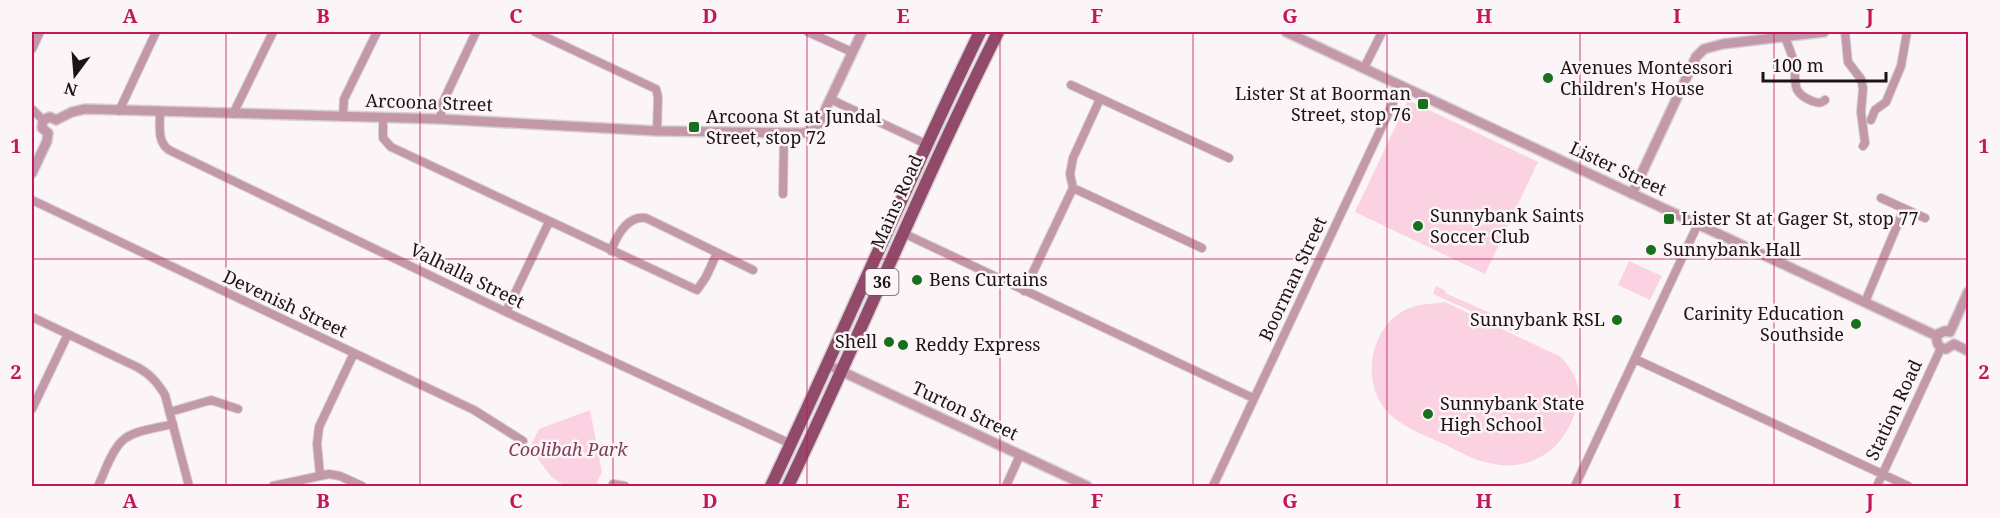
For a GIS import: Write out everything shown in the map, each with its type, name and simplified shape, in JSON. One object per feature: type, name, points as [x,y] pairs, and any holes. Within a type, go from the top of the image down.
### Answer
[{"type":"main road","name":"Mains Road","points":[[771,486],[828,365],[906,186],[980,32]]},
{"type":"main road","name":"Mains Road","points":[[788,486],[843,372],[921,192],[998,32]]},
{"type":"main road","points":[[906,186],[921,192]]},
{"type":"street","points":[[32,49],[40,32]]},
{"type":"street","points":[[120,111],[156,32]]},
{"type":"street","points":[[233,114],[273,32]]},
{"type":"street","points":[[343,117],[344,99],[377,32]]},
{"type":"street","points":[[441,119],[443,102],[477,32]]},
{"type":"street","points":[[535,32],[656,89],[658,97],[657,131]]},
{"type":"street","points":[[808,32],[852,52]]},
{"type":"street","points":[[862,32],[830,99],[926,144]]},
{"type":"street","name":"Lister Street","points":[[1286,32],[1937,336]]},
{"type":"street","points":[[1364,68],[1382,32]]},
{"type":"street","points":[[1632,194],[1696,57],[1704,49],[1723,44],[1824,32]]},
{"type":"street","points":[[1845,32],[1848,62],[1861,79],[1863,88],[1861,112],[1865,143],[1863,146]]},
{"type":"street","points":[[1871,120],[1875,110],[1886,102],[1901,66],[1907,32]]},
{"type":"street","points":[[1785,37],[1794,65],[1798,92],[1816,103],[1825,100]]},
{"type":"street","points":[[1071,85],[1229,158]]},
{"type":"street","name":"Boorman Street","points":[[1213,486],[1401,86]]},
{"type":"street","name":"Arcoona Street","points":[[56,120],[72,112],[85,109],[441,119],[657,131],[784,134],[802,133],[816,128],[830,99]]},
{"type":"street","points":[[1024,291],[1073,188],[1070,174],[1073,158],[1100,99]]},
{"type":"street","points":[[32,109],[43,120]]},
{"type":"street","name":"Valhalla Street","points":[[160,112],[160,141],[169,150],[506,312],[791,444]]},
{"type":"street","points":[[43,120],[50,117],[56,120],[58,126],[56,131],[48,133]]},
{"type":"street","points":[[383,118],[383,138],[391,147],[697,290],[717,253]]},
{"type":"street","points":[[43,120],[42,128],[48,133]]},
{"type":"street","points":[[32,173],[47,141],[48,133]]},
{"type":"street","points":[[783,194],[784,134]]},
{"type":"street","points":[[1073,188],[1202,249]]},
{"type":"street","points":[[1881,198],[1925,218]]},
{"type":"street","name":"Devenish Street","points":[[32,200],[474,410],[523,441]]},
{"type":"street","points":[[1865,302],[1904,209]]},
{"type":"street","points":[[611,251],[622,229],[633,219],[639,217],[674,231],[753,270]]},
{"type":"street","points":[[506,312],[549,222]]},
{"type":"street","points":[[1575,486],[1698,224]]},
{"type":"street","points":[[903,233],[1253,398]]},
{"type":"street","points":[[1950,332],[1968,292]]},
{"type":"street","points":[[32,317],[148,372],[165,395],[189,486]]},
{"type":"street","points":[[1943,331],[1950,332],[1955,338],[1954,344],[1949,349],[1941,348],[1936,342],[1937,336],[1943,331]]},
{"type":"street","points":[[32,409],[68,334]]},
{"type":"street","points":[[1954,344],[1968,351]]},
{"type":"street","name":"Station Road","points":[[1877,486],[1941,348]]},
{"type":"street","points":[[320,475],[317,444],[319,427],[354,353]]},
{"type":"street","points":[[1635,359],[1908,486]]},
{"type":"street","name":"Turton Street","points":[[828,365],[1087,486]]},
{"type":"street","points":[[170,412],[211,400],[238,409]]},
{"type":"street","points":[[99,484],[113,454],[123,440],[135,434],[172,424]]},
{"type":"street","points":[[1006,486],[1020,455]]},
{"type":"street","points":[[273,486],[320,475],[340,476],[362,486]]},
{"type":"street","points":[[613,484],[625,486]]},
{"type":"green space","points":[[1408,100],[1538,162],[1485,274],[1355,212]]},
{"type":"green space","points":[[1629,261],[1662,276],[1650,300],[1618,285]]},
{"type":"green space","points":[[1436,286],[1446,291],[1445,293],[1522,327],[1518,334],[1433,294]]},
{"type":"green space","points":[[1445,302],[1561,357],[1574,375],[1579,391],[1574,417],[1562,438],[1545,454],[1535,460],[1513,465],[1483,462],[1408,427],[1394,418],[1382,405],[1376,393],[1372,366],[1378,340],[1385,328],[1405,310],[1420,305]]},
{"type":"green space","name":"Coolibah Park","points":[[590,410],[602,472],[597,486],[562,484],[550,475],[530,447],[539,429]]},
{"type":"place","name":"Avenues Montessori Children's House","points":[[1548,78]]},
{"type":"place","name":"Lister St at Boorman Street, stop 76","points":[[1423,104]]},
{"type":"place","name":"Arcoona St at Jundal Street, stop 72","points":[[694,127]]},
{"type":"place","name":"Lister St at Gager St, stop 77","points":[[1669,219]]},
{"type":"place","name":"Sunnybank Saints Soccer Club","points":[[1418,226]]},
{"type":"place","name":"Sunnybank Hall","points":[[1651,250]]},
{"type":"place","name":"Bens Curtains","points":[[917,280]]},
{"type":"place","name":"Sunnybank RSL","points":[[1617,320]]},
{"type":"place","name":"Carinity Education Southside","points":[[1856,324]]},
{"type":"place","name":"Shell","points":[[889,342]]},
{"type":"place","name":"Reddy Express","points":[[903,345]]},
{"type":"place","name":"Sunnybank State High School","points":[[1428,414]]}]
